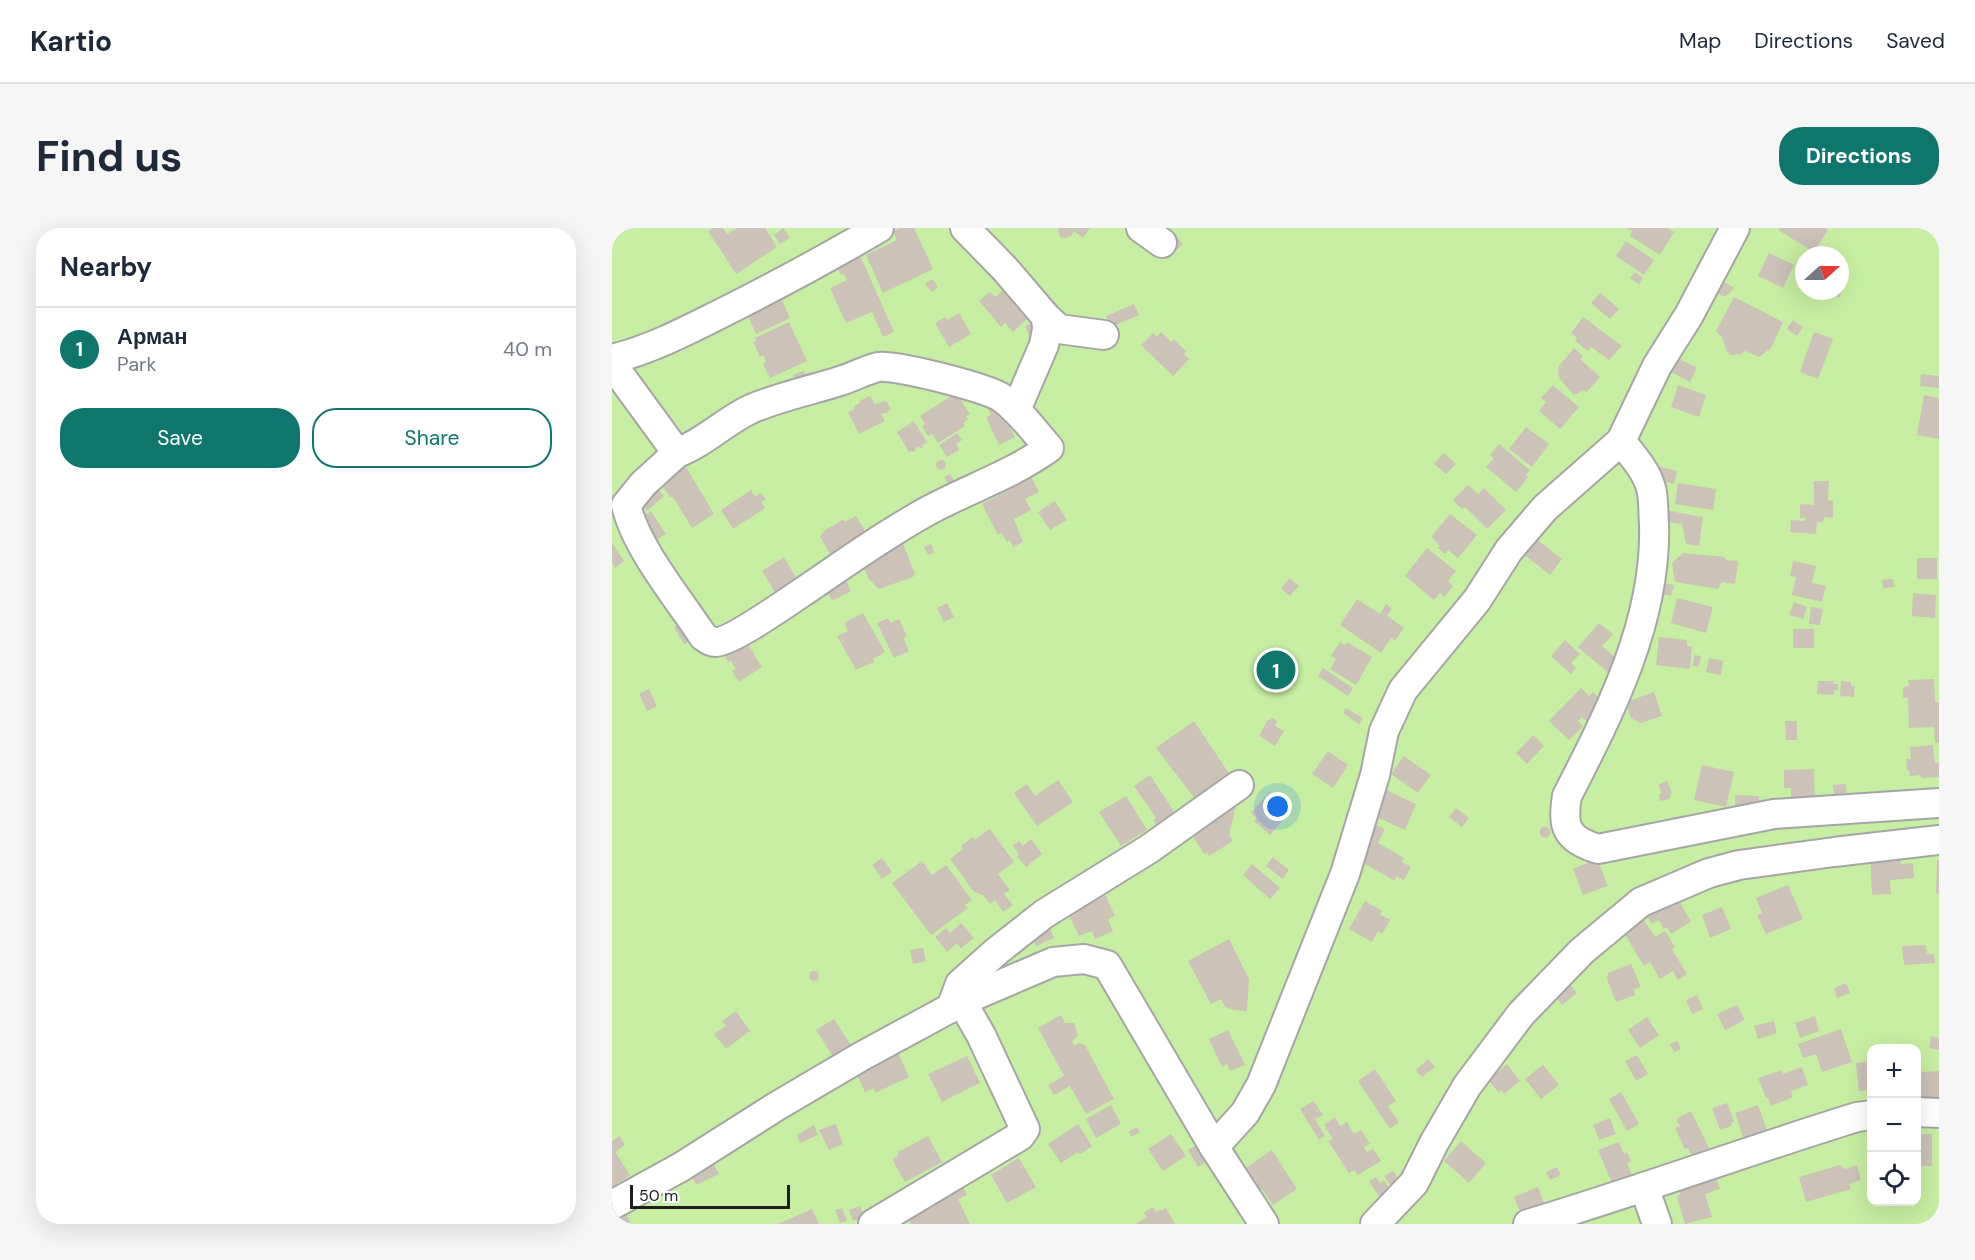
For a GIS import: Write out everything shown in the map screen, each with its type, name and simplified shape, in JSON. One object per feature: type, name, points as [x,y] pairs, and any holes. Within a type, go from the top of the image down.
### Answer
[{"type":"street","points":[[612,359],[627,355],[702,323],[831,256],[879,228]]},
{"type":"street","points":[[965,228],[1059,329],[1104,335]]},
{"type":"street","points":[[1214,1147],[1245,1113],[1261,1085],[1345,874],[1375,775],[1384,731],[1403,690],[1477,600],[1509,550],[1545,508],[1621,441],[1657,366],[1689,315],[1735,228]]},
{"type":"street","points":[[1016,410],[1044,345],[1047,329],[1046,317]]},
{"type":"street","points":[[612,364],[677,453]]},
{"type":"street","points":[[880,367],[927,374],[1001,397],[1016,410],[1049,448],[1006,475],[925,512],[874,543],[791,600],[731,637],[717,643],[709,641],[704,636],[641,544],[629,519],[626,505],[632,495],[677,453],[689,449],[731,419],[751,409],[880,367]]},
{"type":"street","points":[[1621,441],[1642,470],[1651,488],[1655,553],[1650,584],[1636,639],[1618,692],[1567,796],[1564,815],[1566,828],[1574,838],[1598,849],[1774,814],[1939,803]]},
{"type":"street","points":[[956,1005],[960,984],[1025,929],[1080,891],[1149,849],[1239,785]]},
{"type":"street","points":[[1375,1224],[1414,1183],[1467,1086],[1521,1014],[1582,951],[1641,902],[1709,873],[1739,865],[1939,840]]},
{"type":"street","points":[[612,1205],[681,1167],[777,1106],[862,1056],[956,1005],[1053,962],[1084,959],[1107,965],[1214,1147],[1264,1224]]},
{"type":"street","points":[[873,1224],[1020,1136],[1025,1129],[981,1035],[956,1005]]},
{"type":"street","points":[[1921,1112],[1939,1113]]},
{"type":"street","points":[[1528,1224],[1867,1116]]},
{"type":"street","points":[[1644,1187],[1657,1224]]},
{"type":"green space","points":[[612,228],[1939,228],[1939,1224],[612,1224]]},
{"type":"building","points":[[713,228],[723,228],[727,234],[737,228],[765,228],[777,247],[736,274],[708,231]]},
{"type":"building","points":[[783,228],[790,238],[780,244],[774,235]]},
{"type":"building","points":[[900,228],[914,228],[933,269],[883,293],[866,255],[897,240],[893,231]]},
{"type":"building","points":[[1058,228],[1090,228],[1083,238],[1074,231],[1071,236],[1065,238],[1060,237]]},
{"type":"building","points":[[1626,228],[1668,228],[1674,232],[1660,255],[1630,236],[1632,231]]},
{"type":"building","points":[[1780,228],[1825,228],[1828,230],[1818,246],[1804,246],[1778,230]]},
{"type":"building","points":[[1176,236],[1183,244],[1175,251],[1169,243]]},
{"type":"building","points":[[1626,241],[1654,260],[1644,275],[1616,256]]},
{"type":"building","points":[[859,253],[894,332],[883,337],[872,312],[846,323],[830,288],[847,280],[844,274],[841,275],[836,263]]},
{"type":"building","points":[[1769,253],[1794,265],[1783,288],[1758,276]]},
{"type":"building","points":[[1635,272],[1643,278],[1639,284],[1630,278]]},
{"type":"building","points":[[1718,278],[1734,288],[1725,297],[1715,292]]},
{"type":"building","points":[[932,279],[938,287],[932,292],[925,284]]},
{"type":"building","points":[[1006,287],[1031,315],[1013,332],[1005,323],[1001,327],[979,301],[990,292],[995,297]]},
{"type":"building","points":[[1600,293],[1619,309],[1610,319],[1591,303]]},
{"type":"building","points":[[1734,297],[1783,322],[1771,348],[1759,357],[1745,351],[1731,355],[1727,352],[1722,337],[1716,331]]},
{"type":"building","points":[[781,298],[790,318],[756,334],[747,314]]},
{"type":"building","points":[[1134,304],[1139,315],[1111,327],[1106,316]]},
{"type":"building","points":[[959,313],[971,334],[949,347],[935,323],[945,317],[947,320]]},
{"type":"building","points":[[1583,317],[1622,346],[1609,360],[1591,347],[1588,351],[1575,341],[1577,338],[1571,333]]},
{"type":"building","points":[[1793,320],[1803,327],[1797,336],[1787,329]]},
{"type":"building","points":[[789,322],[807,361],[770,378],[763,364],[766,362],[763,355],[760,357],[753,342],[756,341],[755,338]]},
{"type":"building","points":[[1034,322],[1040,333],[1030,338],[1025,326]]},
{"type":"building","points":[[1161,332],[1171,342],[1174,339],[1186,351],[1184,354],[1189,359],[1173,376],[1141,345],[1153,333],[1157,337]]},
{"type":"building","points":[[1814,332],[1833,339],[1818,379],[1800,372]]},
{"type":"building","points":[[1574,348],[1583,356],[1580,359],[1600,377],[1587,392],[1583,391],[1574,395],[1560,379],[1558,373],[1559,366]]},
{"type":"building","points":[[1674,356],[1697,368],[1690,382],[1667,370]]},
{"type":"building","points":[[804,371],[805,374],[811,372],[814,379],[798,386],[793,375]]},
{"type":"building","points":[[1921,374],[1939,376],[1939,388],[1920,386]]},
{"type":"building","points":[[1553,385],[1579,407],[1560,429],[1539,411],[1546,402],[1541,398]]},
{"type":"building","points":[[1678,385],[1706,395],[1699,417],[1671,407]]},
{"type":"building","points":[[956,393],[970,414],[966,416],[968,419],[963,423],[965,426],[938,443],[932,434],[928,436],[922,426],[925,424],[920,416]]},
{"type":"building","points":[[1924,395],[1939,398],[1939,439],[1917,435]]},
{"type":"building","points":[[870,396],[875,404],[886,401],[891,409],[881,414],[885,421],[859,434],[848,412],[855,409],[854,406],[860,403],[859,401]]},
{"type":"building","points":[[994,406],[1002,411],[1015,437],[999,445],[986,417],[991,415],[988,409]]},
{"type":"building","points":[[914,421],[927,442],[920,449],[919,446],[913,452],[909,452],[897,432]]},
{"type":"building","points":[[1526,427],[1549,444],[1532,467],[1509,449]]},
{"type":"building","points":[[957,433],[962,440],[956,444],[959,450],[947,457],[939,445]]},
{"type":"building","points":[[1499,444],[1530,470],[1526,475],[1528,477],[1516,492],[1486,467],[1494,458],[1490,455]]},
{"type":"building","points":[[1444,453],[1456,464],[1446,474],[1434,464]]},
{"type":"building","points":[[682,460],[714,514],[692,528],[673,497],[670,497],[656,476]]},
{"type":"building","points":[[941,460],[946,465],[941,470],[936,465]]},
{"type":"building","points":[[1650,464],[1677,471],[1674,484],[1651,478]]},
{"type":"building","points":[[950,474],[959,488],[953,491],[944,477]]},
{"type":"building","points":[[1031,477],[1039,492],[1025,499],[1031,510],[1014,519],[1023,542],[1013,547],[1010,540],[1007,542],[1002,533],[998,535],[982,504],[1009,490],[1006,483],[1013,479],[1016,485]]},
{"type":"building","points":[[1814,481],[1829,481],[1828,500],[1833,501],[1833,518],[1824,517],[1823,522],[1817,522],[1816,534],[1790,532],[1791,520],[1805,521],[1805,518],[1800,518],[1800,504],[1814,505]]},
{"type":"building","points":[[1678,483],[1716,489],[1713,510],[1675,504]]},
{"type":"building","points":[[1468,485],[1478,494],[1484,488],[1506,510],[1487,529],[1465,507],[1462,509],[1453,500]]},
{"type":"building","points":[[655,486],[664,496],[647,511],[638,501]]},
{"type":"building","points":[[751,490],[755,497],[761,493],[766,499],[761,502],[765,508],[733,529],[721,510]]},
{"type":"building","points":[[1055,501],[1067,520],[1050,530],[1038,512]]},
{"type":"building","points":[[639,506],[645,515],[651,511],[666,534],[648,545]]},
{"type":"building","points":[[1659,509],[1703,517],[1699,546],[1686,544],[1682,524],[1657,521]]},
{"type":"building","points":[[1450,514],[1477,535],[1458,558],[1448,550],[1445,554],[1431,537]]},
{"type":"building","points":[[856,516],[868,536],[831,556],[820,536],[825,530],[844,519],[845,522]]},
{"type":"building","points":[[1535,538],[1562,559],[1550,575],[1522,553]]},
{"type":"building","points":[[612,543],[624,561],[615,568],[612,562]]},
{"type":"building","points":[[903,544],[915,574],[913,577],[879,589],[869,579],[862,565],[865,560]]},
{"type":"building","points":[[931,544],[934,552],[928,555],[924,547]]},
{"type":"building","points":[[1427,548],[1456,571],[1448,581],[1453,586],[1444,597],[1440,593],[1434,600],[1405,576]]},
{"type":"building","points":[[1683,553],[1724,557],[1726,560],[1738,561],[1735,584],[1722,582],[1718,589],[1675,582],[1672,563]]},
{"type":"building","points":[[784,557],[801,586],[779,599],[762,571]]},
{"type":"building","points":[[1917,558],[1937,558],[1937,579],[1917,579]]},
{"type":"building","points":[[1793,561],[1816,566],[1812,583],[1826,586],[1822,602],[1792,595],[1796,577],[1790,576]]},
{"type":"building","points":[[843,575],[851,591],[832,601],[824,585]]},
{"type":"building","points":[[1290,578],[1299,586],[1290,596],[1281,588]]},
{"type":"building","points":[[1893,579],[1894,587],[1883,588],[1882,580]]},
{"type":"building","points":[[1656,582],[1674,585],[1671,596],[1654,593]]},
{"type":"building","points":[[1913,593],[1936,595],[1935,618],[1912,616]]},
{"type":"building","points":[[1677,598],[1713,607],[1706,633],[1671,623]]},
{"type":"building","points":[[1357,599],[1380,614],[1386,604],[1392,609],[1387,616],[1404,628],[1395,641],[1391,638],[1381,653],[1340,625]]},
{"type":"building","points":[[1794,602],[1807,607],[1803,619],[1789,615]]},
{"type":"building","points":[[947,603],[954,617],[944,622],[937,608]]},
{"type":"building","points":[[1811,607],[1823,609],[1820,625],[1809,624]]},
{"type":"building","points":[[863,613],[885,652],[873,659],[874,662],[856,670],[837,636],[848,631],[844,623]]},
{"type":"building","points":[[888,618],[890,623],[899,619],[907,636],[903,638],[909,651],[894,658],[877,623]]},
{"type":"building","points":[[681,623],[691,640],[684,644],[674,627]]},
{"type":"building","points":[[1599,623],[1613,634],[1602,646],[1622,663],[1611,675],[1578,647]]},
{"type":"building","points":[[1793,629],[1814,629],[1814,648],[1793,648]]},
{"type":"building","points":[[1659,637],[1687,640],[1687,646],[1692,646],[1690,669],[1656,665]]},
{"type":"building","points":[[1565,640],[1580,654],[1571,663],[1576,668],[1571,674],[1551,656]]},
{"type":"building","points":[[746,641],[762,667],[739,682],[732,671],[736,669],[731,661],[728,662],[724,654]]},
{"type":"building","points":[[1340,642],[1345,645],[1347,642],[1372,657],[1356,685],[1330,669],[1336,659],[1331,656]]},
{"type":"building","points":[[1694,655],[1701,656],[1699,667],[1693,666]]},
{"type":"building","points":[[1709,658],[1723,661],[1721,675],[1706,672]]},
{"type":"building","points":[[1323,668],[1353,688],[1348,696],[1318,676]]},
{"type":"building","points":[[1934,679],[1935,702],[1939,702],[1939,743],[1935,743],[1934,727],[1909,728],[1908,698],[1903,698],[1903,687],[1909,686],[1908,680]]},
{"type":"building","points":[[1818,681],[1833,681],[1833,684],[1838,684],[1838,690],[1834,690],[1834,695],[1817,694]]},
{"type":"building","points":[[1841,681],[1851,682],[1851,686],[1855,686],[1854,697],[1840,696]]},
{"type":"building","points":[[1581,688],[1589,696],[1593,692],[1607,706],[1590,724],[1582,717],[1578,721],[1583,726],[1569,740],[1549,721]]},
{"type":"building","points":[[649,689],[657,706],[647,711],[639,694]]},
{"type":"building","points":[[1654,692],[1662,716],[1640,723],[1631,718],[1627,705],[1629,701]]},
{"type":"building","points":[[1346,708],[1363,718],[1359,724],[1343,713]]},
{"type":"building","points":[[1273,718],[1277,721],[1275,726],[1284,731],[1275,746],[1259,736],[1267,721]]},
{"type":"building","points":[[1194,721],[1232,778],[1196,800],[1156,748]]},
{"type":"building","points":[[1785,721],[1797,721],[1797,740],[1786,740]]},
{"type":"building","points":[[1533,735],[1544,746],[1527,764],[1516,753]]},
{"type":"building","points":[[1933,745],[1935,763],[1939,763],[1939,777],[1910,776],[1906,759],[1911,759],[1910,747]]},
{"type":"building","points":[[1328,751],[1348,765],[1333,788],[1312,774]]},
{"type":"building","points":[[1404,756],[1431,775],[1418,793],[1391,774]]},
{"type":"building","points":[[1702,765],[1734,772],[1726,807],[1694,800]]},
{"type":"building","points":[[1814,769],[1815,806],[1791,807],[1791,788],[1784,788],[1784,770]]},
{"type":"building","points":[[1150,775],[1177,816],[1158,828],[1153,820],[1156,818],[1134,786]]},
{"type":"building","points":[[1058,780],[1073,802],[1037,826],[1014,793],[1027,784],[1035,796]]},
{"type":"building","points":[[1667,781],[1672,792],[1669,799],[1660,801],[1659,794],[1662,793],[1658,785]]},
{"type":"building","points":[[1846,784],[1847,805],[1829,797],[1834,795],[1833,785]]},
{"type":"building","points":[[1382,788],[1416,804],[1405,830],[1370,814]]},
{"type":"building","points":[[1269,792],[1291,811],[1270,835],[1254,821],[1256,818],[1251,813]]},
{"type":"building","points":[[1735,795],[1759,796],[1759,817],[1735,814]]},
{"type":"building","points":[[1126,796],[1147,830],[1121,846],[1099,812]]},
{"type":"building","points":[[1236,805],[1229,835],[1233,841],[1209,856],[1207,852],[1204,854],[1191,833]]},
{"type":"building","points":[[1456,808],[1469,818],[1462,827],[1449,817]]},
{"type":"building","points":[[1373,823],[1385,829],[1378,843],[1404,858],[1402,862],[1411,867],[1404,880],[1396,876],[1395,881],[1354,858]]},
{"type":"building","points":[[1545,827],[1549,828],[1549,836],[1545,837],[1541,836],[1540,832],[1541,828]]},
{"type":"building","points":[[990,829],[1014,862],[998,874],[1010,890],[1004,894],[1013,905],[1003,912],[995,900],[990,904],[983,895],[974,892],[950,859],[973,837],[974,840]]},
{"type":"building","points":[[1031,839],[1042,854],[1026,867],[1017,857],[1019,854],[1013,846],[1019,841],[1023,846]]},
{"type":"building","points":[[1870,855],[1900,857],[1901,864],[1913,863],[1914,878],[1890,880],[1891,894],[1872,895]]},
{"type":"building","points":[[1273,857],[1289,870],[1283,879],[1266,866]]},
{"type":"building","points":[[882,858],[892,872],[882,879],[872,865]]},
{"type":"building","points":[[1597,859],[1608,886],[1583,895],[1573,869]]},
{"type":"building","points":[[1937,860],[1939,860],[1939,893],[1936,893]]},
{"type":"building","points":[[922,861],[932,875],[946,865],[972,900],[965,905],[968,908],[931,935],[892,883]]},
{"type":"building","points":[[1252,864],[1280,888],[1270,899],[1243,875]]},
{"type":"building","points":[[1788,885],[1803,919],[1766,934],[1757,915],[1762,913],[1756,898]]},
{"type":"building","points":[[1103,890],[1115,916],[1108,919],[1113,931],[1095,939],[1092,931],[1079,936],[1065,907]]},
{"type":"building","points":[[1676,895],[1691,922],[1671,934],[1667,927],[1664,929],[1659,920],[1652,924],[1648,918],[1644,919],[1641,914],[1648,910],[1652,915],[1659,910],[1657,907]]},
{"type":"building","points":[[1365,901],[1382,911],[1380,914],[1390,920],[1382,934],[1378,931],[1372,942],[1349,929]]},
{"type":"building","points":[[1722,907],[1731,929],[1710,938],[1702,915]]},
{"type":"building","points":[[1644,920],[1655,937],[1665,931],[1675,947],[1672,949],[1687,974],[1678,980],[1673,971],[1660,979],[1650,962],[1644,966],[1624,933]]},
{"type":"building","points":[[961,923],[974,938],[961,948],[957,943],[947,952],[935,937],[946,928],[950,933]]},
{"type":"building","points":[[1049,926],[1054,938],[1036,946],[1031,933]]},
{"type":"building","points":[[1229,939],[1249,979],[1247,1011],[1225,1007],[1221,999],[1211,1004],[1188,961]]},
{"type":"building","points":[[1926,945],[1927,954],[1934,954],[1935,963],[1904,965],[1902,946]]},
{"type":"building","points":[[923,948],[926,961],[913,964],[910,950]]},
{"type":"building","points":[[1631,964],[1641,987],[1634,989],[1635,995],[1616,1002],[1607,979],[1608,973]]},
{"type":"building","points":[[814,971],[818,972],[818,980],[814,981],[810,980],[809,976],[810,972]]},
{"type":"building","points":[[1568,982],[1577,993],[1562,1005],[1553,994]]},
{"type":"building","points":[[1846,983],[1850,993],[1837,998],[1834,988]]},
{"type":"building","points":[[1697,995],[1703,1009],[1692,1014],[1686,1000]]},
{"type":"building","points":[[1737,1005],[1745,1020],[1725,1030],[1717,1014]]},
{"type":"building","points":[[736,1011],[750,1031],[726,1049],[714,1034],[726,1026],[722,1021]]},
{"type":"building","points":[[1061,1015],[1065,1023],[1074,1023],[1078,1035],[1072,1041],[1074,1045],[1079,1043],[1085,1045],[1114,1099],[1086,1114],[1070,1086],[1054,1095],[1048,1085],[1064,1076],[1038,1028]]},
{"type":"building","points":[[1815,1016],[1819,1031],[1800,1038],[1795,1023]]},
{"type":"building","points":[[1647,1017],[1659,1035],[1640,1048],[1628,1030]]},
{"type":"building","points":[[834,1019],[854,1050],[836,1061],[816,1030]]},
{"type":"building","points":[[1774,1021],[1777,1033],[1758,1039],[1754,1026]]},
{"type":"building","points":[[1841,1029],[1852,1062],[1822,1072],[1816,1054],[1803,1058],[1798,1044]]},
{"type":"building","points":[[1228,1030],[1245,1065],[1230,1071],[1227,1064],[1222,1067],[1209,1039]]},
{"type":"building","points":[[1931,1036],[1939,1038],[1939,1050],[1929,1048]]},
{"type":"building","points":[[1677,1041],[1681,1049],[1674,1052],[1670,1044]]},
{"type":"building","points":[[898,1053],[909,1077],[875,1093],[874,1088],[865,1092],[857,1074]]},
{"type":"building","points":[[1637,1055],[1648,1074],[1636,1081],[1625,1061]]},
{"type":"building","points":[[967,1056],[980,1083],[942,1102],[928,1074]]},
{"type":"building","points":[[1428,1059],[1435,1067],[1422,1077],[1416,1070]]},
{"type":"building","points":[[1867,1062],[1867,1090],[1859,1091],[1856,1063]]},
{"type":"building","points":[[1507,1064],[1520,1081],[1504,1094],[1502,1090],[1498,1092],[1488,1080]]},
{"type":"building","points":[[1543,1065],[1559,1085],[1541,1099],[1525,1079]]},
{"type":"building","points":[[1802,1067],[1808,1085],[1791,1091],[1793,1097],[1771,1106],[1758,1078],[1782,1070],[1783,1074]]},
{"type":"building","points":[[1375,1069],[1396,1101],[1388,1106],[1399,1122],[1390,1129],[1358,1081]]},
{"type":"building","points":[[1939,1071],[1939,1097],[1926,1098],[1927,1109],[1921,1109],[1921,1072]]},
{"type":"building","points":[[1621,1092],[1639,1124],[1627,1131],[1609,1099]]},
{"type":"building","points":[[1314,1101],[1323,1115],[1315,1119],[1325,1136],[1319,1140],[1300,1109]]},
{"type":"building","points":[[1727,1103],[1734,1121],[1731,1123],[1732,1126],[1720,1130],[1712,1108]]},
{"type":"building","points":[[1111,1105],[1121,1124],[1096,1138],[1086,1119]]},
{"type":"building","points":[[1758,1105],[1768,1133],[1745,1142],[1735,1113]]},
{"type":"building","points":[[1691,1111],[1711,1152],[1694,1161],[1688,1148],[1685,1149],[1675,1128],[1680,1126],[1676,1119]]},
{"type":"building","points":[[1335,1117],[1340,1126],[1347,1122],[1354,1134],[1361,1130],[1370,1144],[1364,1147],[1367,1152],[1373,1149],[1381,1161],[1358,1175],[1354,1170],[1349,1173],[1328,1141],[1333,1139],[1324,1125]]},
{"type":"building","points":[[1610,1118],[1616,1134],[1599,1140],[1593,1125]]},
{"type":"building","points":[[836,1124],[843,1144],[829,1150],[819,1130]]},
{"type":"building","points":[[1078,1124],[1092,1146],[1061,1163],[1048,1144]]},
{"type":"building","points":[[814,1125],[818,1135],[800,1143],[797,1135]]},
{"type":"building","points":[[1137,1127],[1140,1132],[1131,1137],[1129,1131]]},
{"type":"building","points":[[1171,1134],[1186,1156],[1163,1171],[1148,1149]]},
{"type":"building","points":[[1921,1134],[1932,1134],[1932,1166],[1921,1166]]},
{"type":"building","points":[[620,1136],[625,1145],[615,1152],[630,1175],[612,1187],[612,1141]]},
{"type":"building","points":[[928,1136],[942,1162],[905,1182],[892,1159],[898,1156],[898,1152]]},
{"type":"building","points":[[1461,1141],[1486,1163],[1469,1183],[1444,1161]]},
{"type":"building","points":[[1619,1142],[1624,1154],[1627,1152],[1631,1161],[1627,1163],[1632,1175],[1612,1183],[1598,1150]]},
{"type":"building","points":[[1195,1146],[1205,1163],[1198,1167],[1188,1150]]},
{"type":"building","points":[[1272,1150],[1297,1189],[1273,1205],[1262,1189],[1255,1194],[1240,1172]]},
{"type":"building","points":[[1019,1158],[1036,1187],[1007,1203],[991,1175]]},
{"type":"building","points":[[711,1159],[719,1174],[696,1185],[691,1174]]},
{"type":"building","points":[[1840,1165],[1845,1169],[1857,1165],[1861,1180],[1849,1184],[1851,1189],[1806,1202],[1799,1177]]},
{"type":"building","points":[[1557,1167],[1561,1175],[1550,1180],[1546,1172]]},
{"type":"building","points":[[1393,1171],[1402,1185],[1391,1186],[1384,1176]]},
{"type":"building","points":[[1715,1174],[1720,1189],[1705,1194],[1712,1217],[1685,1224],[1677,1197],[1680,1194],[1678,1185]]},
{"type":"building","points":[[1376,1177],[1380,1183],[1384,1180],[1393,1194],[1382,1201],[1369,1181]]},
{"type":"building","points":[[962,1185],[967,1195],[958,1199],[970,1224],[911,1224],[906,1213]]},
{"type":"building","points":[[1538,1187],[1547,1210],[1523,1220],[1514,1197]]},
{"type":"building","points":[[860,1206],[864,1217],[853,1221],[849,1210]]},
{"type":"building","points":[[1153,1207],[1156,1212],[1166,1208],[1175,1224],[1136,1224],[1147,1217],[1144,1212]]},
{"type":"building","points":[[842,1208],[847,1221],[840,1223],[835,1210]]},
{"type":"building","points":[[812,1209],[819,1224],[778,1224]]},
{"type":"building","points":[[625,1212],[631,1224],[612,1224],[612,1219]]},
{"type":"place","name":"Арман","points":[[1276,670]]}]
